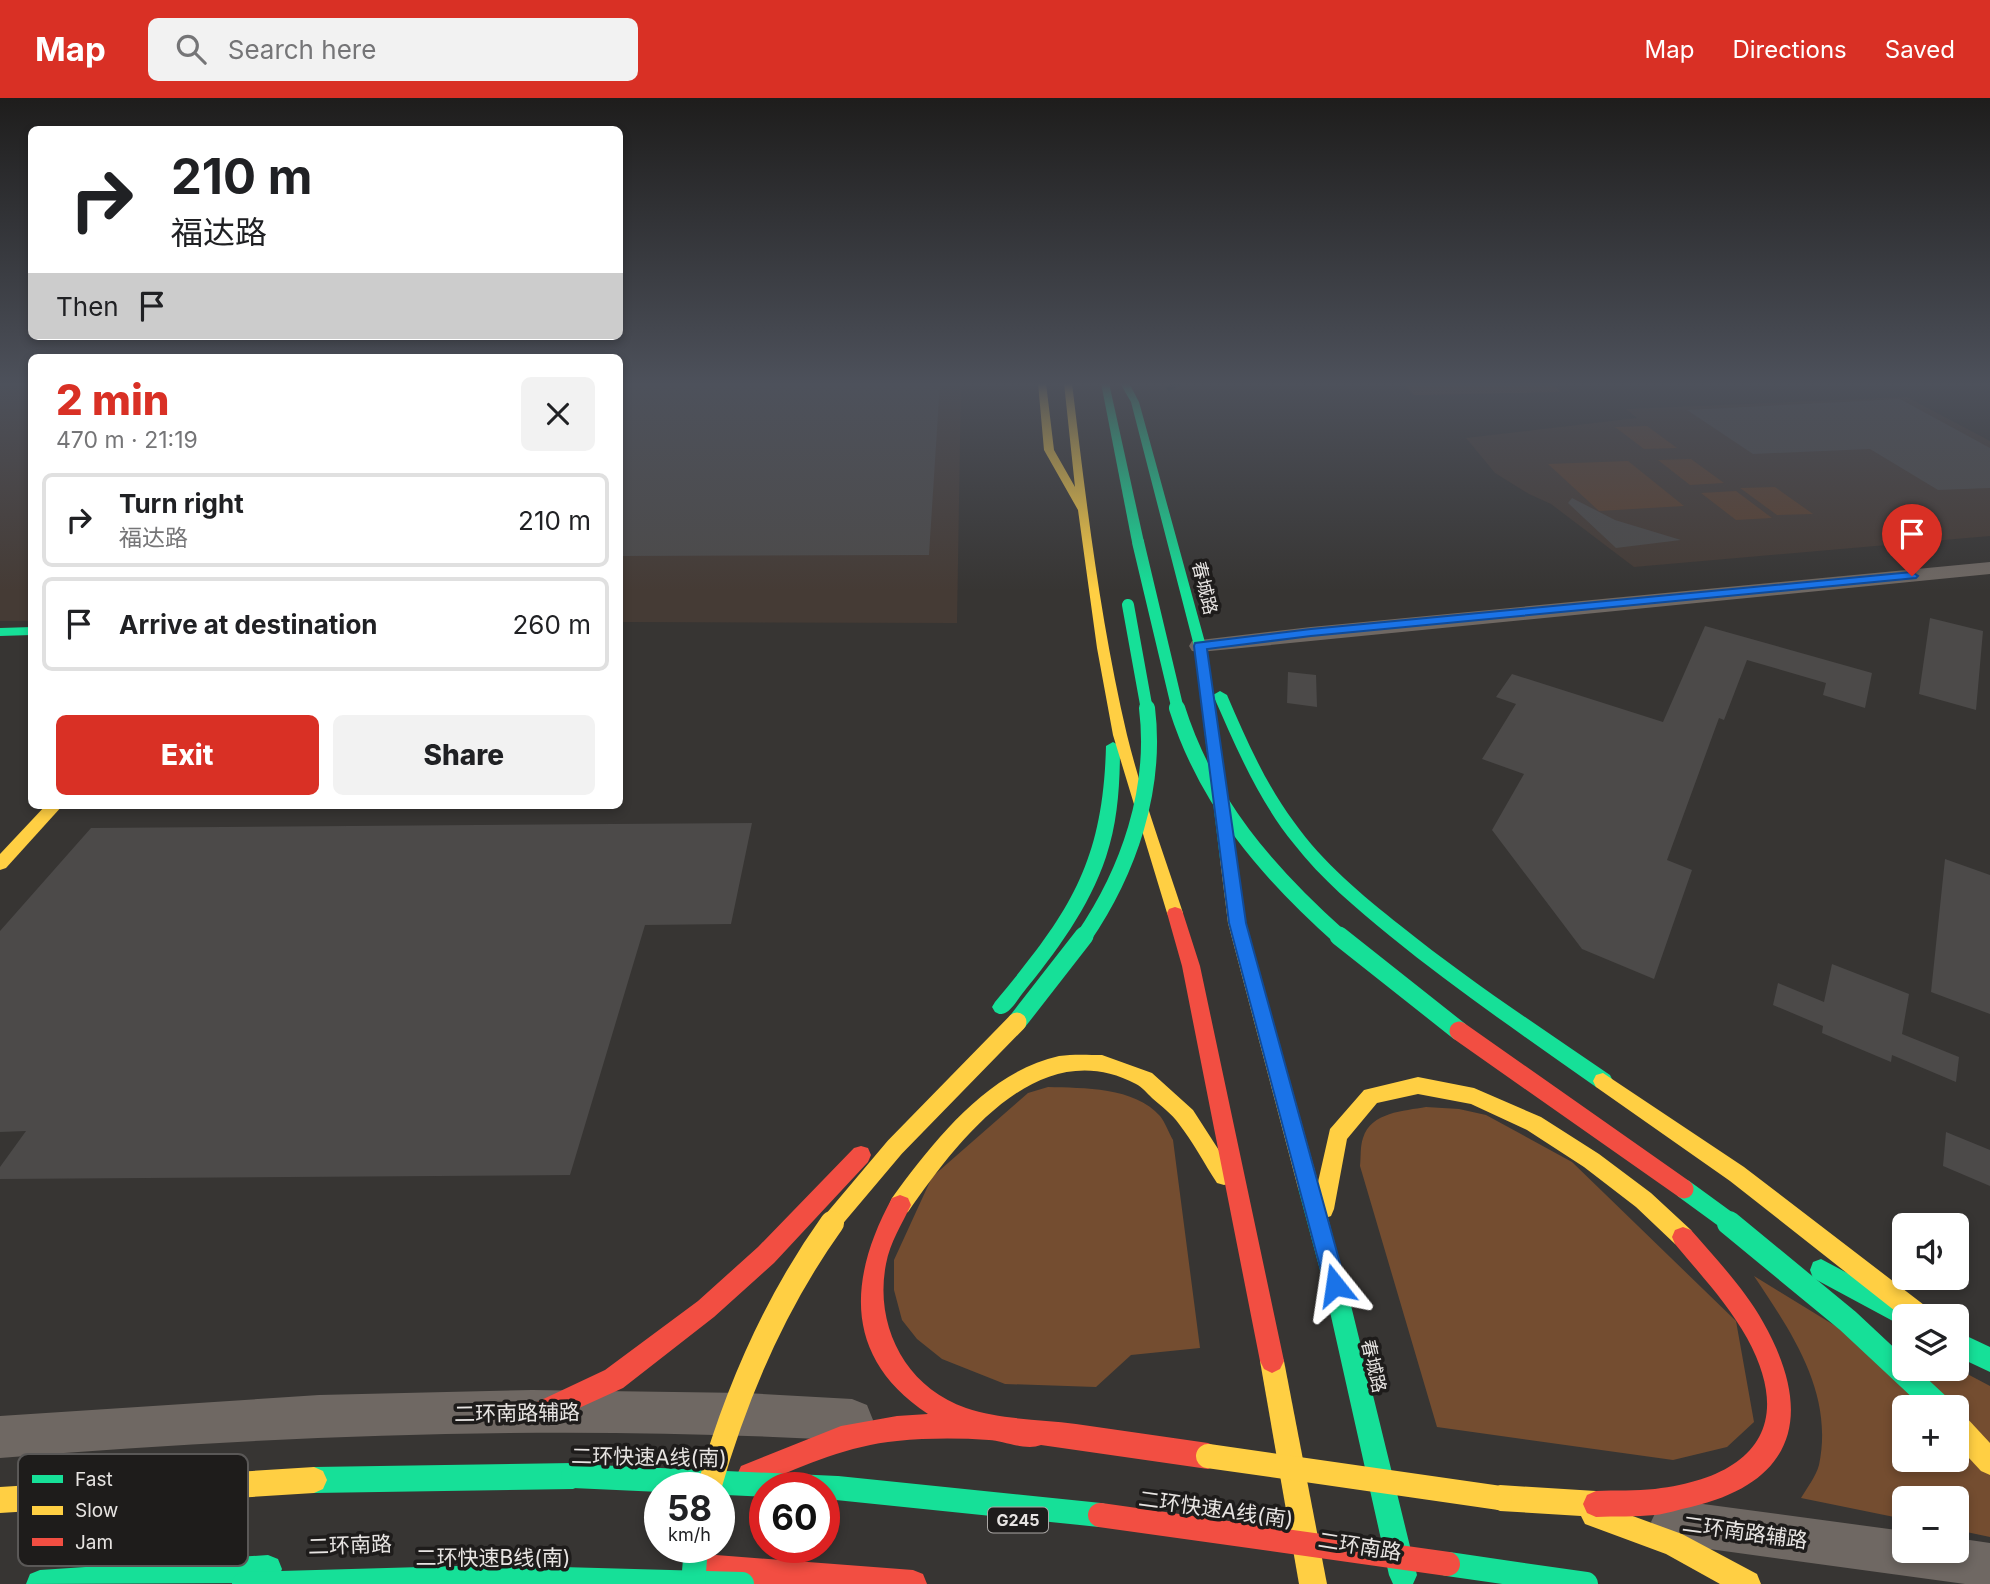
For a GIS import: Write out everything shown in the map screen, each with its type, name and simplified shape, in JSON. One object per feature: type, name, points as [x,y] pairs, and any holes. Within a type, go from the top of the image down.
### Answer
[{"type":"main road","points":[[1050,452],[1082,509]]},
{"type":"main road","points":[[1076,452],[1103,649],[1121,738],[1191,966],[1256,1273],[1313,1584]]},
{"type":"main road","points":[[1120,452],[1167,666],[1191,747],[1210,789],[1243,836],[1301,898],[1388,976],[1464,1036],[1714,1210],[1802,1278],[1894,1360],[1928,1395]]},
{"type":"main road","name":"春城路","points":[[1148,452],[1200,646],[1237,923],[1335,1285],[1406,1584]]},
{"type":"main road","points":[[712,1472],[720,1437],[740,1387],[785,1298],[820,1242],[856,1192],[1027,1009],[1072,954],[1089,930],[1126,863],[1140,819],[1148,775],[1150,732],[1124,583]]},
{"type":"main road","points":[[0,632],[28,631]]},
{"type":"main road","points":[[1200,646],[1246,756],[1269,797],[1314,860],[1336,882],[1422,954],[1737,1174],[1905,1304]]},
{"type":"main road","points":[[987,1022],[1017,988],[1076,907],[1094,874],[1107,825],[1115,771],[1103,649]]},
{"type":"main road","points":[[0,864],[51,809]]},
{"type":"main road","points":[[1035,1435],[985,1426],[944,1411],[914,1391],[891,1368],[877,1342],[870,1317],[872,1265],[890,1222],[935,1155],[960,1126],[997,1095],[1042,1068],[1064,1063],[1089,1062],[1115,1066],[1149,1082],[1166,1094],[1192,1120],[1216,1157],[1238,1206],[1256,1273]]},
{"type":"main road","points":[[1335,1285],[1323,1223],[1323,1176],[1331,1141],[1346,1116],[1366,1099],[1389,1089],[1415,1085],[1442,1087],[1471,1094],[1498,1106],[1595,1162],[1664,1217],[1709,1265],[1733,1296],[1771,1362],[1780,1394],[1779,1425],[1768,1452],[1744,1475],[1706,1492],[1653,1503],[1584,1504],[1500,1498]]},
{"type":"main road","points":[[547,1411],[614,1379],[644,1359],[706,1309],[766,1255],[868,1148]]},
{"type":"main road","points":[[1628,1150],[1786,1249]]},
{"type":"main road","points":[[1807,1261],[1892,1309]]},
{"type":"main road","points":[[1969,1350],[1990,1360]]},
{"type":"main road","points":[[1969,1354],[1990,1370]]},
{"type":"main road","points":[[735,1478],[863,1433],[958,1428],[1035,1435],[1208,1456],[1570,1509],[1625,1523],[1667,1538],[1747,1584]]},
{"type":"main road","points":[[1969,1439],[1990,1462]]},
{"type":"main road","name":"二环快速A线(南)","points":[[248,1483],[445,1475],[675,1476],[754,1480],[994,1501],[1237,1532],[1586,1584]]},
{"type":"main road","points":[[248,1498],[309,1494],[644,1491]]},
{"type":"main road","name":"二环快速A线(南)","points":[[0,1500],[18,1499]]},
{"type":"main road","name":"二环南路","points":[[840,1503],[993,1517],[1211,1545],[1472,1584]]},
{"type":"main road","points":[[0,1516],[18,1515]]},
{"type":"main road","points":[[692,1584],[694,1563]]},
{"type":"main road","name":"二环南路","points":[[40,1584],[145,1576],[416,1564],[550,1564],[764,1571],[913,1584]]},
{"type":"main road","points":[[145,1576],[219,1574],[302,1584]]},
{"type":"main road","name":"二环快速B线(南)","points":[[244,1584],[412,1578],[653,1579],[742,1584]]},
{"type":"street","points":[[1200,646],[1990,568]]},
{"type":"street","name":"二环南路辅路","points":[[0,1437],[235,1421],[547,1411],[810,1418],[1035,1435]]},
{"type":"street","name":"二环南路辅路","points":[[1500,1498],[1990,1565]]},
{"type":"shaded area","points":[[0,452],[28,452],[28,621],[0,621]]},
{"type":"shaded area","points":[[623,452],[960,452],[957,623],[623,622]]},
{"type":"shaded area","points":[[1478,452],[1990,452],[1990,536],[1634,567],[1551,504],[1495,473]]},
{"type":"shaded area","points":[[1691,459],[1724,483],[1690,485],[1658,460]]},
{"type":"shaded area","points":[[1628,461],[1684,506],[1599,511],[1548,464]]},
{"type":"shaded area","points":[[1775,487],[1813,514],[1777,515],[1740,488]]},
{"type":"shaded area","points":[[1736,491],[1772,518],[1736,520],[1701,493]]},
{"type":"shaded area","points":[[1048,1087],[1108,1091],[1137,1099],[1160,1116],[1173,1140],[1200,1348],[1131,1355],[1096,1387],[1005,1384],[942,1359],[917,1339],[902,1320],[894,1290],[894,1260],[932,1177],[1028,1093]]},
{"type":"shaded area","points":[[1426,1107],[1459,1109],[1486,1115],[1572,1162],[1736,1321],[1754,1422],[1727,1447],[1673,1460],[1437,1427],[1360,1166],[1363,1138],[1373,1123],[1389,1114]]},
{"type":"shaded area","points":[[1754,1276],[1892,1361],[1892,1381],[1969,1381],[1969,1375],[1990,1386],[1990,1537],[1969,1533],[1969,1486],[1892,1486],[1892,1517],[1801,1498],[1819,1465],[1821,1413],[1806,1365],[1782,1319]]},
{"type":"building","points":[[623,452],[936,452],[929,555],[623,556]]},
{"type":"building","points":[[1751,452],[1792,452],[1753,454]]},
{"type":"building","points":[[1876,452],[1990,452],[1990,488],[1938,490]]},
{"type":"building","points":[[1572,498],[1615,520],[1681,540],[1616,548],[1568,503]]},
{"type":"building","points":[[1930,618],[1983,631],[1976,710],[1919,694]]},
{"type":"building","points":[[1705,626],[1872,673],[1865,708],[1823,695],[1826,683],[1747,660],[1724,720],[1719,718],[1667,860],[1692,870],[1654,979],[1582,949],[1492,830],[1524,774],[1482,759],[1516,704],[1496,697],[1512,674],[1663,722]]},
{"type":"building","points":[[1288,672],[1316,675],[1317,707],[1287,703]]},
{"type":"building","points":[[752,823],[731,924],[645,925],[570,1175],[0,1179],[0,1167],[26,1131],[0,1132],[0,931],[91,828]]},
{"type":"building","points":[[1945,859],[1990,875],[1990,1014],[1931,992]]},
{"type":"building","points":[[1832,964],[1909,994],[1902,1034],[1959,1057],[1956,1082],[1892,1055],[1891,1062],[1822,1033],[1823,1026],[1773,1005],[1778,983],[1824,1002]]},
{"type":"building","points":[[1946,1132],[1990,1150],[1990,1186],[1943,1166]]},
{"type":"traffic: fast","points":[[1119,452],[1138,542]]},
{"type":"traffic: fast","points":[[1148,452],[1200,646],[1228,859]]},
{"type":"traffic: fast","points":[[1138,542],[1165,662],[1182,723],[1204,777],[1226,813],[1253,849],[1318,917],[1389,978],[1459,1031]]},
{"type":"traffic: fast","points":[[1017,1022],[1042,993],[1087,931],[1124,864],[1137,828],[1145,791],[1149,734],[1143,679],[1128,605]]},
{"type":"traffic: fast","points":[[0,632],[28,631]]},
{"type":"traffic: fast","points":[[1220,695],[1268,796],[1299,840],[1331,875],[1433,961],[1603,1081]]},
{"type":"traffic: fast","points":[[1001,1007],[1049,947],[1085,888],[1098,857],[1107,823],[1112,787],[1113,746]]},
{"type":"traffic: fast","points":[[1309,1188],[1335,1285],[1403,1575]]},
{"type":"traffic: fast","points":[[1684,1189],[1816,1293],[1927,1395]]},
{"type":"traffic: fast","points":[[1821,1270],[1892,1309]]},
{"type":"traffic: fast","points":[[1969,1350],[1990,1360]]},
{"type":"traffic: fast","points":[[314,1480],[573,1476]]},
{"type":"traffic: fast","points":[[573,1476],[837,1488],[1100,1515]]},
{"type":"traffic: fast","points":[[693,1584],[695,1563]]},
{"type":"traffic: fast","points":[[1448,1564],[1586,1584]]},
{"type":"traffic: fast","points":[[40,1584],[268,1569]]},
{"type":"traffic: fast","points":[[244,1584],[493,1577],[742,1584]]},
{"type":"traffic: slow","points":[[1050,452],[1082,509]]},
{"type":"traffic: slow","points":[[1076,452],[1089,560],[1120,735],[1175,913]]},
{"type":"traffic: slow","points":[[0,864],[51,809]]},
{"type":"traffic: slow","points":[[1228,859],[1237,923],[1309,1188]]},
{"type":"traffic: slow","points":[[713,1472],[734,1408],[766,1331],[830,1224],[875,1169],[1017,1022]]},
{"type":"traffic: slow","points":[[900,1205],[937,1154],[976,1112],[1017,1081],[1060,1064],[1102,1063],[1145,1079],[1185,1116],[1224,1176]]},
{"type":"traffic: slow","points":[[1603,1081],[1737,1174],[1905,1304]]},
{"type":"traffic: slow","points":[[1323,1209],[1338,1135],[1371,1096],[1418,1085],[1474,1097],[1534,1124],[1592,1160],[1643,1200],[1683,1237]]},
{"type":"traffic: slow","points":[[1272,1361],[1313,1584]]},
{"type":"traffic: slow","points":[[1969,1439],[1990,1462]]},
{"type":"traffic: slow","points":[[1208,1456],[1500,1498]]},
{"type":"traffic: slow","points":[[248,1484],[314,1480]]},
{"type":"traffic: slow","points":[[1500,1498],[1596,1504]]},
{"type":"traffic: slow","points":[[0,1500],[18,1499]]},
{"type":"traffic: slow","points":[[1594,1515],[1673,1543],[1747,1584]]},
{"type":"traffic: jam","points":[[1175,913],[1191,966],[1272,1361]]},
{"type":"traffic: jam","points":[[1459,1031],[1684,1189]]},
{"type":"traffic: jam","points":[[546,1411],[614,1379],[706,1309],[766,1255],[861,1155]]},
{"type":"traffic: jam","points":[[900,1205],[885,1234],[875,1263],[871,1292],[874,1320],[882,1347],[897,1372],[918,1394],[946,1412],[979,1424],[1035,1435]]},
{"type":"traffic: jam","points":[[1596,1504],[1656,1502],[1716,1488],[1743,1475],[1772,1446],[1781,1410],[1774,1371],[1755,1330],[1728,1290],[1683,1237]]},
{"type":"traffic: jam","points":[[757,1472],[841,1438],[897,1428],[941,1426],[1031,1431],[1208,1456]]},
{"type":"traffic: jam","points":[[1100,1515],[1448,1564]]},
{"type":"traffic: jam","points":[[716,1568],[913,1584]]},
{"type":"route","points":[[1335,1285],[1237,923],[1200,646],[1912,576]]}]
